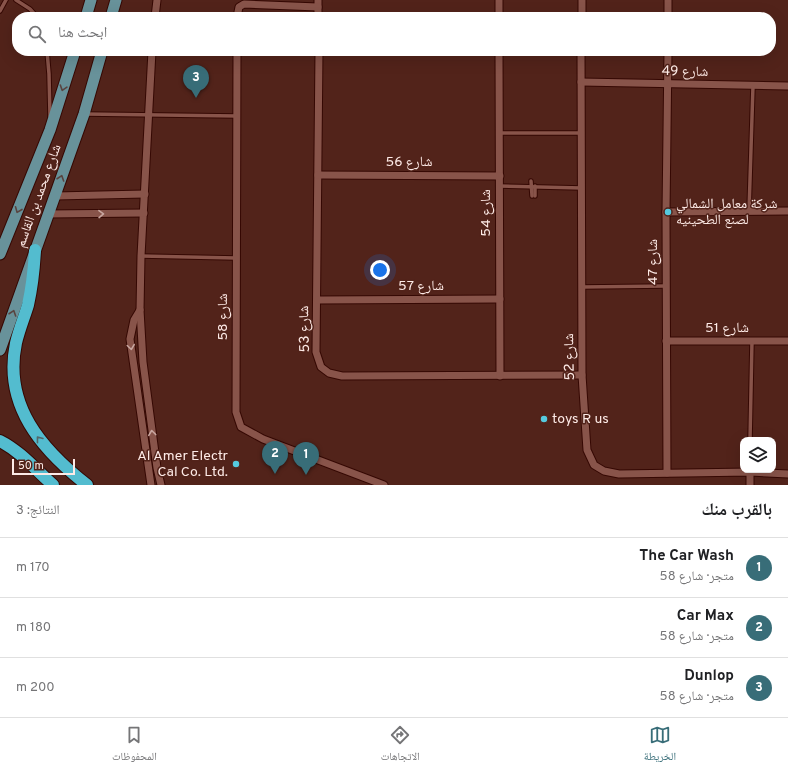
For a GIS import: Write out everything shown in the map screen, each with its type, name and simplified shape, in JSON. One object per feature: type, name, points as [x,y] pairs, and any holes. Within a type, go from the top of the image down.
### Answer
[{"type":"highway","points":[[35,250],[31,293],[14,353],[14,387],[24,416],[40,441],[54,456],[87,485]]},
{"type":"highway","points":[[0,441],[23,458],[53,485]]},
{"type":"main road","points":[[87,12],[91,0]]},
{"type":"main road","points":[[112,12],[116,0]]},
{"type":"main road","name":"شارع محمد بن القاسم","points":[[0,254],[50,130],[73,56]]},
{"type":"main road","name":"شارع محمد بن القاسم","points":[[0,350],[84,114],[101,56]]},
{"type":"street","points":[[156,12],[157,0]]},
{"type":"street","points":[[499,0],[499,12]]},
{"type":"street","points":[[582,0],[582,12]]},
{"type":"street","points":[[668,0],[668,12]]},
{"type":"street","points":[[238,12],[239,7],[244,2],[318,3]]},
{"type":"street","points":[[152,56],[150,114],[141,256],[140,310],[143,362],[157,468],[161,485]]},
{"type":"street","name":"شارع 58","points":[[236,56],[236,412],[241,427],[263,439],[373,483],[384,485]]},
{"type":"street","name":"شارع 53","points":[[319,56],[318,300],[316,352],[321,367],[329,373],[342,376],[582,375]]},
{"type":"street","name":"شارع 54","points":[[499,56],[500,376]]},
{"type":"street","name":"شارع 52","points":[[581,56],[582,375],[587,450],[594,465],[604,471],[619,474],[740,471]]},
{"type":"street","name":"شارع 47","points":[[667,473],[666,212],[668,56]]},
{"type":"street","name":"شارع 49","points":[[581,82],[668,85],[788,86]]},
{"type":"street","name":"شارع 56","points":[[318,175],[500,176]]},
{"type":"street","points":[[55,196],[145,194]]},
{"type":"street","points":[[666,212],[788,211]]},
{"type":"street","points":[[48,214],[144,213]]},
{"type":"street","name":"شارع 57","points":[[318,300],[500,299]]},
{"type":"street","points":[[140,310],[134,320],[130,339],[151,485]]},
{"type":"street","name":"شارع 51","points":[[666,341],[788,340]]},
{"type":"street","points":[[750,473],[750,485]]},
{"type":"street","name":"شارع 52","points":[[775,473],[788,474]]},
{"type":"lane","points":[[0,11],[6,0]]},
{"type":"lane","points":[[16,0],[33,12]]},
{"type":"lane","points":[[47,56],[50,89],[50,130]]},
{"type":"lane","points":[[749,211],[753,86]]},
{"type":"lane","points":[[84,114],[236,116]]},
{"type":"lane","points":[[499,133],[581,133]]},
{"type":"lane","points":[[531,181],[534,196]]},
{"type":"lane","points":[[499,186],[582,188]]},
{"type":"lane","points":[[141,256],[236,258]]},
{"type":"lane","points":[[582,287],[666,286]]},
{"type":"lane","points":[[750,437],[752,341]]},
{"type":"place","name":"Dunlop","points":[[196,98]]},
{"type":"place","name":"شركة معامل الشمالي لصنع الطحينيه","points":[[668,212]]},
{"type":"place","name":"toys R us","points":[[544,419]]},
{"type":"place","name":"Al Amer Electr Cal Co. Ltd.","points":[[236,464]]},
{"type":"place","name":"Car Max","points":[[275,474]]},
{"type":"place","name":"The Car Wash","points":[[306,475]]}]
